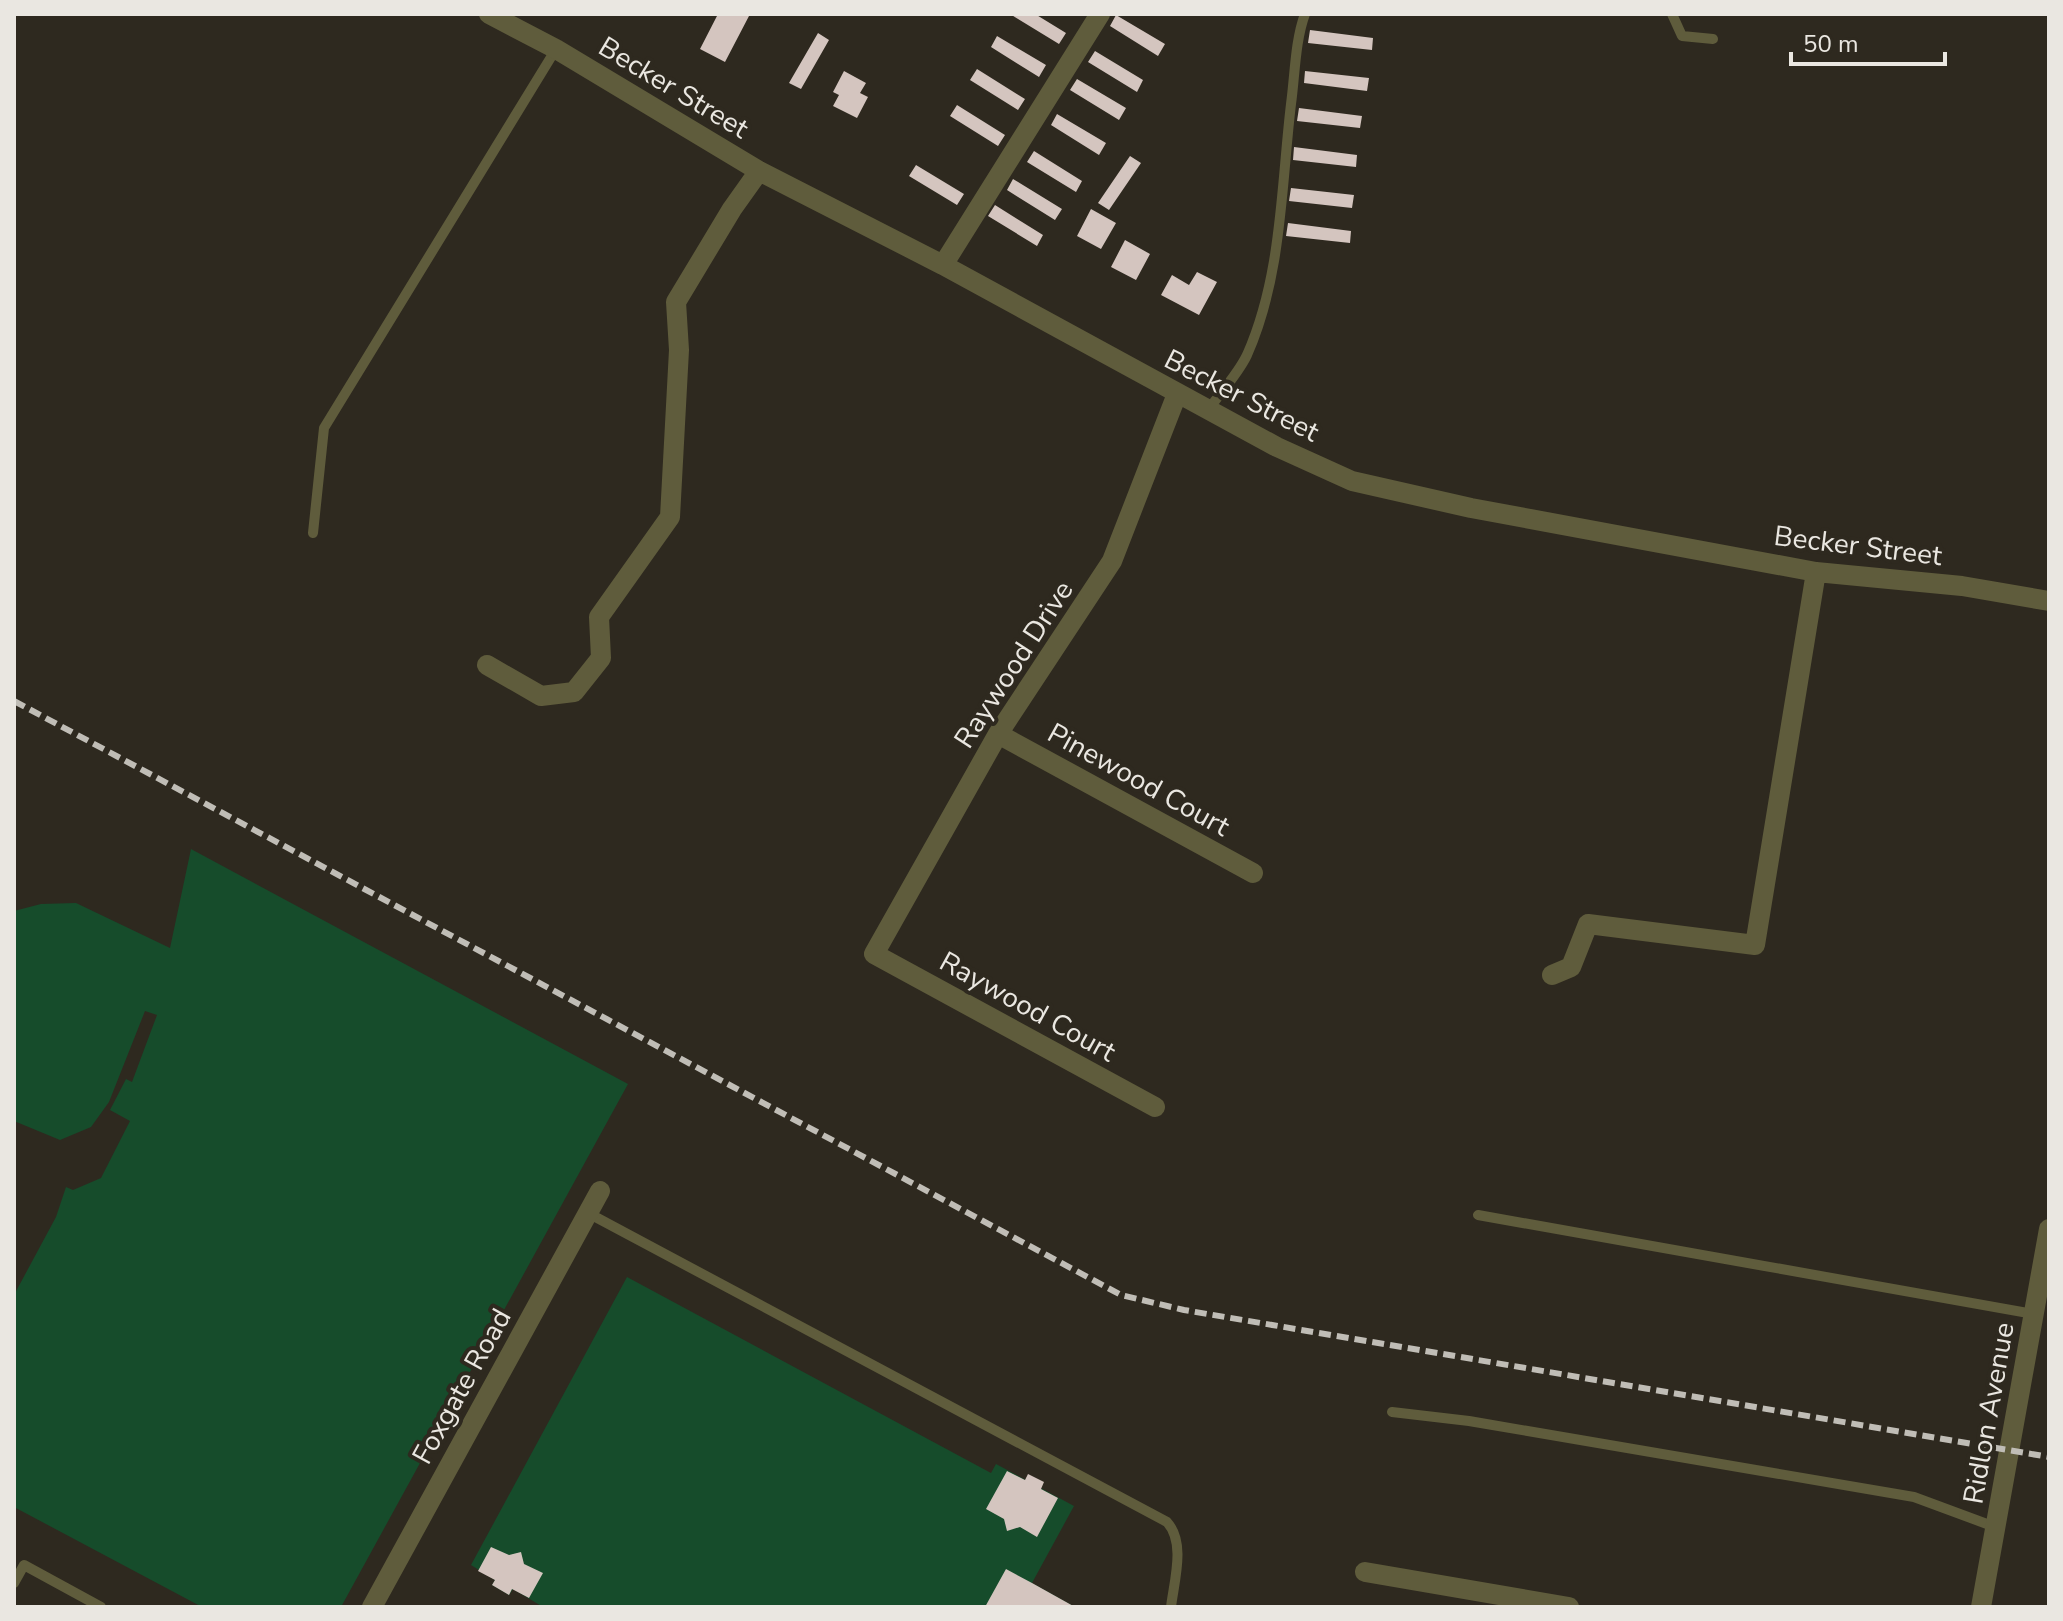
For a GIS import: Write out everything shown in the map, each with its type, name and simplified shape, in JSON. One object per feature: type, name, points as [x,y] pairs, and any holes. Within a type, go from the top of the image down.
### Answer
[{"type":"street","name":"Becker Street","points":[[489,14],[556,49],[759,171],[943,265],[1277,447],[1352,481],[1446,503],[1816,572],[1962,586],[2049,601]]},
{"type":"street","points":[[943,265],[1100,14]]},
{"type":"street","points":[[487,665],[541,696],[574,692],[601,658],[599,617],[670,517],[679,350],[676,302],[732,209],[759,171]]},
{"type":"street","name":"Raywood Drive","points":[[874,954],[998,734],[1112,561],[1177,394]]},
{"type":"street","points":[[1552,975],[1571,967],[1588,924],[1755,945],[1816,572]]},
{"type":"street","name":"Pinewood Court","points":[[998,734],[1253,873]]},
{"type":"street","name":"Raywood Court","points":[[874,954],[1155,1107]]},
{"type":"street","name":"Foxgate Road","points":[[372,1607],[600,1191]]},
{"type":"street","name":"Ridlon Avenue","points":[[1981,1607],[1995,1527],[2042,1315],[2049,1229]]},
{"type":"street","points":[[1365,1572],[1569,1607]]},
{"type":"lane","points":[[1208,410],[1246,358],[1269,297],[1305,14]]},
{"type":"lane","points":[[1672,14],[1682,36],[1713,39]]},
{"type":"lane","points":[[313,533],[324,428],[556,49]]},
{"type":"lane","points":[[588,1213],[1167,1522],[1178,1540],[1171,1607]]},
{"type":"lane","points":[[1478,1215],[2042,1315]]},
{"type":"lane","points":[[1392,1412],[1469,1421],[1914,1497],[1995,1527]]},
{"type":"lane","points":[[14,1583],[19,1562],[101,1607]]},
{"type":"green space","points":[[191,849],[628,1084],[341,1607],[202,1607],[14,1507],[14,1295],[56,1217],[66,1187],[73,1190],[101,1178],[130,1121],[110,1110],[126,1079],[132,1082],[157,1015],[145,1011],[109,1102],[91,1127],[60,1140],[14,1121],[14,911],[41,904],[76,903],[170,948]]},
{"type":"green space","points":[[627,1277],[991,1473],[996,1464],[1074,1506],[1032,1583],[1075,1607],[543,1607],[513,1589],[509,1595],[492,1585],[495,1580],[471,1565]]},
{"type":"building","points":[[718,14],[749,16],[725,62],[700,49]]},
{"type":"building","points":[[1010,14],[1035,14],[1066,33],[1059,44]]},
{"type":"building","points":[[1116,15],[1165,44],[1158,56],[1110,26]]},
{"type":"building","points":[[1310,30],[1373,38],[1372,50],[1308,43]]},
{"type":"building","points":[[818,33],[829,40],[801,89],[789,83]]},
{"type":"building","points":[[997,36],[1046,65],[1039,77],[991,47]]},
{"type":"building","points":[[1095,51],[1143,80],[1137,92],[1088,62]]},
{"type":"building","points":[[977,69],[1025,99],[1018,110],[970,80]]},
{"type":"building","points":[[844,71],[866,83],[860,93],[868,97],[857,118],[833,106],[839,95],[833,92]]},
{"type":"building","points":[[1305,71],[1369,78],[1367,91],[1304,83]]},
{"type":"building","points":[[1077,79],[1126,108],[1119,120],[1070,90]]},
{"type":"building","points":[[957,105],[1005,135],[998,146],[950,116]]},
{"type":"building","points":[[1299,108],[1362,116],[1360,128],[1297,121]]},
{"type":"building","points":[[1057,114],[1106,143],[1099,155],[1051,125]]},
{"type":"building","points":[[1294,147],[1357,155],[1356,167],[1293,160]]},
{"type":"building","points":[[1034,151],[1082,181],[1076,192],[1027,162]]},
{"type":"building","points":[[1130,156],[1141,163],[1109,210],[1098,203]]},
{"type":"building","points":[[916,165],[964,194],[957,205],[909,176]]},
{"type":"building","points":[[1013,179],[1062,209],[1055,220],[1007,190]]},
{"type":"building","points":[[1291,188],[1354,195],[1352,208],[1289,201]]},
{"type":"building","points":[[995,205],[1043,235],[1037,246],[988,216]]},
{"type":"building","points":[[1091,209],[1116,223],[1101,249],[1077,236]]},
{"type":"building","points":[[1288,223],[1351,231],[1350,243],[1286,236]]},
{"type":"building","points":[[1125,240],[1150,254],[1136,280],[1111,267]]},
{"type":"building","points":[[1197,272],[1217,282],[1199,315],[1161,295],[1172,275],[1189,285]]},
{"type":"building","points":[[1007,1471],[1025,1480],[1028,1474],[1044,1482],[1041,1489],[1058,1498],[1037,1537],[1020,1527],[1007,1531],[1004,1519],[986,1509]]},
{"type":"building","points":[[491,1547],[509,1555],[521,1552],[524,1564],[543,1573],[529,1598],[512,1589],[509,1595],[492,1585],[495,1580],[478,1571]]},
{"type":"building","points":[[1006,1569],[1032,1583],[1075,1607],[985,1607]]},
{"type":"railway","points":[[14,701],[1121,1295],[1184,1310],[2049,1457]]}]
